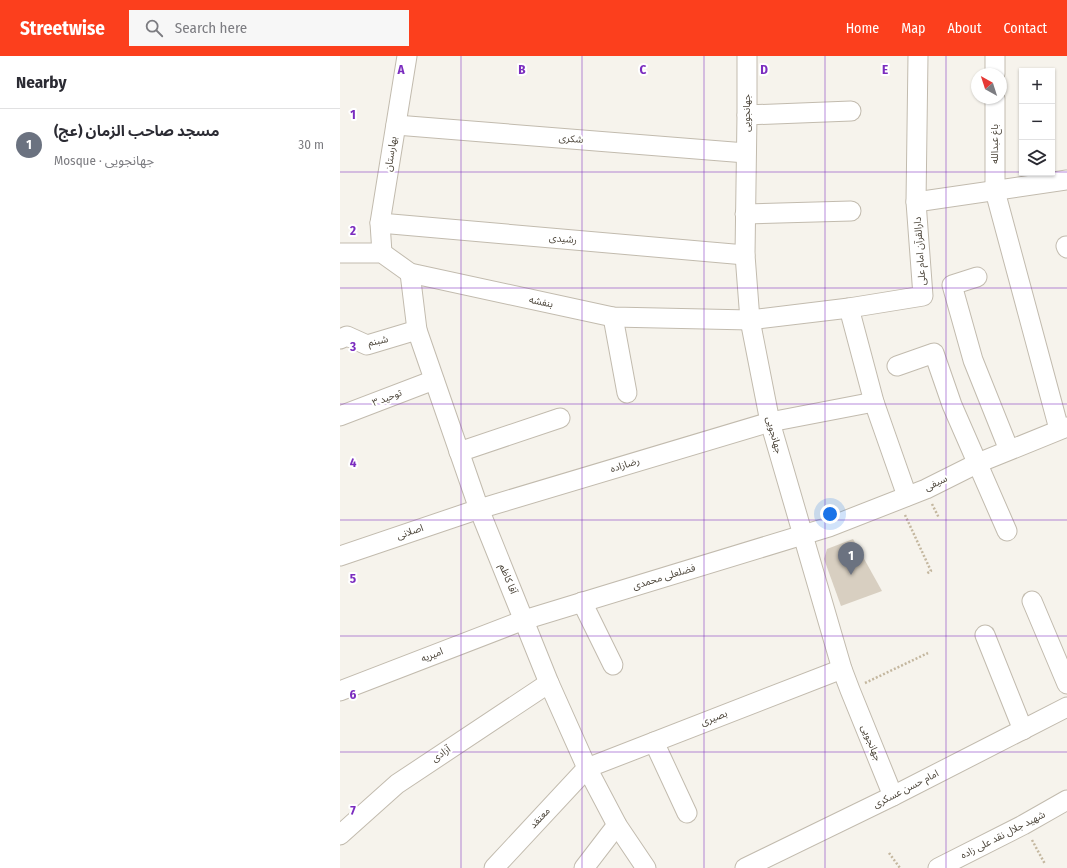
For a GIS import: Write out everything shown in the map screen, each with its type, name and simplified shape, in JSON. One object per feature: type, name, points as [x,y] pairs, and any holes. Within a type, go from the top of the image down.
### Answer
[{"type":"street","name":"بهارستان","points":[[382,253],[380,223],[407,56]]},
{"type":"street","name":"جهانجویی","points":[[747,56],[745,255],[750,320],[770,422],[842,669],[893,796]]},
{"type":"street","name":"دارالقرآن امام علی","points":[[750,320],[849,308],[923,296],[916,202],[918,56]]},
{"type":"street","points":[[995,56],[995,68]]},
{"type":"street","name":"باغ عبدالله","points":[[995,104],[995,191],[1063,428]]},
{"type":"street","points":[[747,114],[851,111]]},
{"type":"street","name":"شکری","points":[[396,125],[746,153]]},
{"type":"street","points":[[916,202],[1067,180]]},
{"type":"street","points":[[745,214],[851,211]]},
{"type":"street","name":"رشیدی","points":[[380,223],[745,255]]},
{"type":"street","points":[[340,254],[382,253]]},
{"type":"street","name":"بنفشه","points":[[382,253],[410,273],[613,317],[750,320]]},
{"type":"street","name":"آقا کاظم","points":[[410,273],[417,330],[479,508],[549,683],[587,768],[617,824],[646,868]]},
{"type":"street","points":[[977,277],[952,285],[973,360],[1009,450]]},
{"type":"street","points":[[849,308],[874,402],[903,498]]},
{"type":"street","points":[[613,317],[627,393]]},
{"type":"street","name":"شبنم","points":[[340,339],[347,336],[367,345],[417,330]]},
{"type":"street","points":[[897,366],[934,353],[952,405],[1007,531]]},
{"type":"street","name":"توحید ۳","points":[[340,416],[434,380]]},
{"type":"street","name":"رضازاده","points":[[479,508],[770,422],[874,402]]},
{"type":"street","points":[[459,452],[560,418]]},
{"type":"street","name":"سیفی","points":[[804,535],[829,527],[926,489],[978,463],[1063,428]]},
{"type":"street","name":"اصلانی","points":[[340,556],[479,508]]},
{"type":"street","name":"فضلعلی محمدی","points":[[524,620],[804,535]]},
{"type":"street","points":[[1032,601],[1067,684]]},
{"type":"street","points":[[582,602],[613,665]]},
{"type":"street","name":"امیریه","points":[[340,691],[524,620]]},
{"type":"street","points":[[986,635],[1023,730]]},
{"type":"street","name":"بصیری","points":[[587,768],[842,669]]},
{"type":"street","name":"آزادی","points":[[340,835],[397,784],[549,683]]},
{"type":"street","name":"امام حسن عسکری","points":[[744,868],[893,796],[1067,708]]},
{"type":"street","points":[[654,742],[687,813]]},
{"type":"street","name":"معتقد","points":[[494,868],[587,768]]},
{"type":"street","name":"شهید جلال نقد علی زاده","points":[[938,868],[1023,825],[1067,800]]},
{"type":"street","points":[[584,868],[617,824]]},
{"type":"path","points":[[903,498],[931,571],[926,574]]},
{"type":"path","points":[[850,690],[928,653]]},
{"type":"path","points":[[1023,825],[1045,864]]},
{"type":"path","points":[[889,853],[900,868]]},
{"type":"building","points":[[853,539],[882,591],[841,606],[824,559],[827,549]]},
{"type":"place","name":"مسجد صاحب الزمان (عج)","points":[[851,575]]}]
